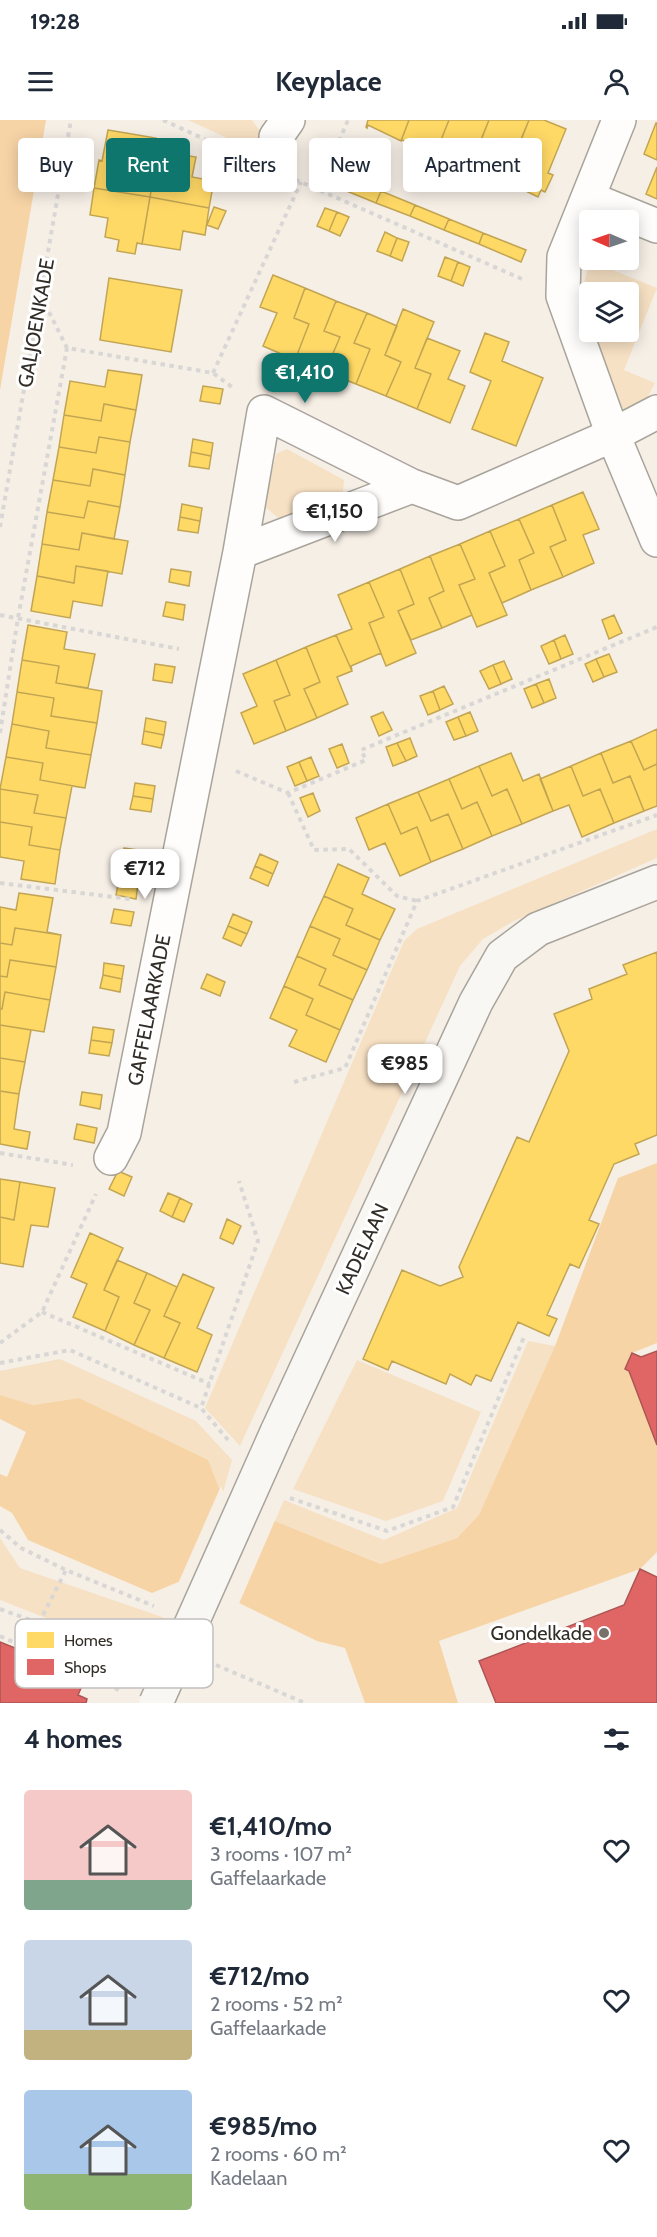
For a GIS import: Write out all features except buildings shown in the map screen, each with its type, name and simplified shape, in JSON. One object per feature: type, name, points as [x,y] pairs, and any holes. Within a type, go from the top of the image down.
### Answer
[{"type":"street","points":[[619,120],[564,257],[563,296],[613,435],[657,540]]},
{"type":"street","points":[[588,198],[657,225]]},
{"type":"street","points":[[264,412],[412,486],[458,502],[613,435],[657,412]]},
{"type":"street","name":"GAFFELAARKADE","points":[[109,1164],[124,1133],[240,552],[264,412]]},
{"type":"street","points":[[240,552],[412,486]]},
{"type":"street","name":"KADELAAN","points":[[194,1619],[476,1002],[502,956],[538,929],[657,882]]},
{"type":"street","name":"KADELAAN","points":[[156,1703],[163,1688]]},
{"type":"path","name":"GALJOENKADE","points":[[0,527],[71,120]]},
{"type":"path","points":[[163,120],[202,138]]},
{"type":"path","points":[[340,138],[348,120]]},
{"type":"path","points":[[297,180],[309,186]]},
{"type":"path","points":[[213,373],[301,182]]},
{"type":"path","points":[[320,192],[563,296]]},
{"type":"path","points":[[0,733],[18,618],[67,348],[40,295]]},
{"type":"path","points":[[67,348],[213,373],[264,412]]},
{"type":"path","points":[[0,615],[218,656]]},
{"type":"path","points":[[288,793],[366,760],[361,750],[657,627]]},
{"type":"path","points":[[199,756],[288,793],[314,850],[350,849],[397,896],[417,901],[657,815]]},
{"type":"path","points":[[0,883],[170,904]]},
{"type":"path","points":[[294,1082],[345,1068],[417,901]]},
{"type":"path","points":[[0,1153],[109,1164],[42,1312],[0,1343]]},
{"type":"path","points":[[42,1312],[210,1384]]},
{"type":"path","points":[[0,1363],[70,1350],[201,1408]]},
{"type":"path","points":[[0,1530],[21,1548],[66,1570],[159,1608]]},
{"type":"path","points":[[41,1619],[66,1570]]},
{"type":"path","points":[[0,1609],[28,1619]]},
{"type":"path","points":[[0,1636],[15,1643]]},
{"type":"path","points":[[213,1663],[305,1703]]},
{"type":"path","points":[[115,1688],[122,1691]]},
{"type":"shaded area","points":[[0,120],[46,120],[43,138],[18,138],[18,192],[34,192],[0,390]]},
{"type":"shaded area","points":[[188,120],[252,120],[265,138],[227,138]]},
{"type":"shaded area","points":[[587,270],[613,270],[657,288],[639,333],[639,282],[584,282]]},
{"type":"shaded area","points":[[595,342],[635,342],[624,370],[655,383],[637,417],[628,422]]},
{"type":"shaded area","points":[[287,449],[344,480],[343,492],[281,520],[264,506],[276,454]]},
{"type":"shaded area","points":[[657,829],[657,858],[514,921],[483,939],[460,966],[240,1446],[205,1408],[404,941],[417,929]]},
{"type":"shaded area","points":[[657,1163],[657,1343],[632,1353],[625,1369],[629,1371],[657,1445],[657,1552],[640,1569],[439,1641],[458,1703],[365,1703],[345,1648],[317,1641],[239,1603],[183,1580],[152,1593],[28,1540],[12,1513],[0,1506],[0,1474],[7,1477],[26,1432],[0,1419],[0,1395],[33,1405],[79,1398],[208,1460],[222,1496],[275,1521],[381,1564],[457,1538],[479,1515],[555,1346],[618,1178]]},
{"type":"shaded area","points":[[528,1341],[555,1346],[479,1516],[457,1538],[382,1564],[275,1521],[284,1500],[384,1540],[457,1508]]},
{"type":"shaded area","points":[[60,1359],[196,1421],[232,1460],[222,1496],[79,1398],[33,1405],[0,1395],[0,1371]]},
{"type":"shaded area","points":[[357,1360],[481,1412],[443,1501],[386,1521],[293,1489]]},
{"type":"shaded area","points":[[0,1538],[20,1568],[168,1619],[48,1619],[0,1600]]},
{"type":"pier","points":[[221,1486],[224,1494],[276,1518],[238,1606],[183,1583],[177,1586]]},
{"type":"place","name":"Gondelkade","points":[[604,1633]]}]
